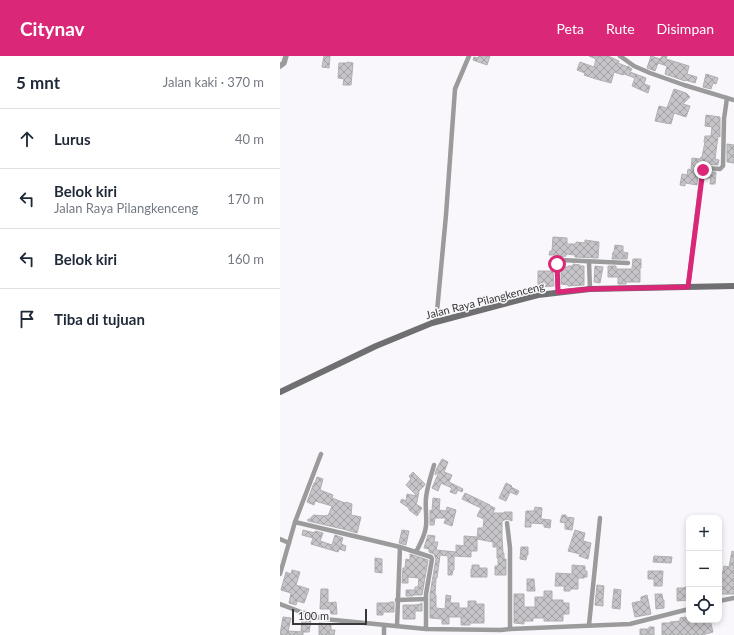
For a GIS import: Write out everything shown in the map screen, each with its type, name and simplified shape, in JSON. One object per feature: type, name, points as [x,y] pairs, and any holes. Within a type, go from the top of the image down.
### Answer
[{"type":"main road","name":"Jalan Raya Pilangkenceng","points":[[280,392],[376,346],[421,327],[538,295],[590,289],[734,286]]},
{"type":"street","points":[[280,66],[284,63],[286,56]]},
{"type":"street","points":[[436,322],[447,208],[455,89],[470,56]]},
{"type":"street","points":[[620,56],[642,70],[684,85],[734,100]]},
{"type":"street","points":[[688,287],[702,172],[705,168],[720,169],[723,166],[725,111],[727,98]]},
{"type":"street","points":[[558,292],[557,264],[562,260],[628,263]]},
{"type":"street","points":[[589,262],[590,289]]},
{"type":"street","points":[[280,574],[295,522],[321,454]]},
{"type":"street","points":[[416,552],[425,532],[425,500],[434,465]]},
{"type":"street","points":[[589,625],[600,518]]},
{"type":"street","points":[[295,522],[431,557],[432,559],[426,599],[426,629]]},
{"type":"street","points":[[507,523],[510,548],[510,629]]},
{"type":"street","points":[[280,539],[289,543]]},
{"type":"street","points":[[397,626],[400,548]]},
{"type":"street","points":[[722,600],[734,598]]},
{"type":"street","points":[[398,600],[426,599]]},
{"type":"street","points":[[280,604],[324,619],[426,629],[502,633],[510,629],[630,624],[686,610]]},
{"type":"street","points":[[384,625],[384,635]]},
{"type":"street","points":[[537,628],[538,635]]},
{"type":"building","points":[[324,56],[330,56],[329,68],[322,67]]},
{"type":"building","points":[[479,56],[490,56],[487,65],[473,60],[474,57],[478,58]]},
{"type":"building","points":[[589,56],[608,56],[619,61],[618,63],[628,66],[632,69],[630,72],[646,78],[644,84],[650,86],[648,93],[632,86],[635,78],[624,74],[614,72],[611,83],[584,75],[585,73],[577,70],[580,62],[594,67],[596,59]]},
{"type":"building","points":[[651,56],[660,59],[662,56],[667,56],[666,59],[689,66],[687,74],[697,77],[695,83],[665,74],[667,66],[658,63],[655,71],[647,68]]},
{"type":"building","points":[[339,63],[353,63],[351,85],[343,85],[344,79],[338,78]]},
{"type":"building","points":[[706,74],[718,78],[716,84],[713,83],[711,89],[703,87]]},
{"type":"building","points":[[674,89],[686,93],[690,97],[683,104],[690,106],[686,117],[674,113],[671,124],[655,121],[659,106],[667,108]]},
{"type":"building","points":[[706,115],[720,117],[720,137],[718,136],[715,159],[719,160],[718,165],[702,165],[698,171],[697,185],[685,183],[685,186],[680,185],[682,174],[687,175],[688,169],[691,170],[692,158],[700,159],[702,157],[705,136],[711,136],[712,127],[705,126]]},
{"type":"building","points":[[727,144],[734,145],[734,163],[727,162]]},
{"type":"building","points":[[707,172],[716,172],[715,184],[710,184],[711,178],[705,178]]},
{"type":"building","points":[[553,237],[567,238],[567,244],[576,244],[576,242],[585,243],[585,240],[599,242],[598,258],[575,257],[575,255],[566,254],[566,256],[558,257],[558,255],[549,255],[550,251],[552,251]]},
{"type":"building","points":[[615,245],[623,246],[623,252],[628,253],[627,259],[612,259]]},
{"type":"building","points":[[633,259],[641,259],[640,282],[626,282],[626,284],[618,284],[618,277],[608,277],[608,266],[616,266],[616,269],[632,269]]},
{"type":"building","points":[[573,264],[584,266],[584,285],[568,286],[561,284],[561,267],[573,266]]},
{"type":"building","points":[[595,266],[603,267],[600,283],[594,282]]},
{"type":"building","points":[[538,271],[553,271],[554,286],[538,287]]},
{"type":"building","points":[[442,459],[448,462],[444,472],[452,475],[449,482],[463,489],[462,492],[458,490],[456,494],[450,492],[452,488],[441,483],[438,491],[432,488],[439,472],[435,475],[436,470]]},
{"type":"building","points":[[413,472],[425,484],[419,491],[416,504],[422,508],[417,516],[400,502],[402,499],[406,501],[407,494],[417,496],[406,485],[411,479],[409,476]]},
{"type":"building","points":[[317,477],[323,479],[320,490],[333,495],[332,498],[352,504],[351,515],[361,517],[357,533],[308,521],[308,519],[313,517],[313,515],[328,516],[332,506],[315,501],[314,505],[307,502]]},
{"type":"building","points":[[506,483],[519,491],[517,495],[510,492],[506,501],[499,498]]},
{"type":"building","points":[[465,493],[495,508],[493,513],[512,512],[512,521],[507,519],[502,521],[503,553],[504,559],[506,559],[506,575],[495,575],[495,566],[498,566],[498,558],[497,547],[493,547],[493,542],[477,539],[478,528],[483,528],[484,519],[477,516],[481,508],[462,499]]},
{"type":"building","points":[[433,498],[440,499],[439,510],[446,511],[447,507],[456,510],[452,526],[444,523],[446,518],[435,518],[434,525],[430,525],[430,510],[432,511]]},
{"type":"building","points":[[535,507],[542,508],[541,519],[551,520],[550,528],[544,527],[544,524],[531,523],[531,527],[525,527],[526,511],[534,511]]},
{"type":"building","points":[[562,515],[574,518],[572,530],[565,529],[565,523],[560,522]]},
{"type":"building","points":[[303,530],[323,533],[320,541],[332,545],[335,535],[343,538],[341,544],[346,546],[345,551],[339,549],[338,552],[311,544],[313,538],[302,535]]},
{"type":"building","points":[[402,530],[409,531],[406,545],[399,543]]},
{"type":"building","points":[[575,530],[585,533],[583,541],[591,543],[588,559],[579,556],[580,554],[568,551]]},
{"type":"building","points":[[428,535],[435,536],[434,542],[438,542],[436,550],[456,552],[456,545],[464,546],[464,536],[477,537],[477,551],[471,551],[471,557],[454,556],[454,570],[452,575],[448,575],[448,556],[440,555],[436,578],[436,608],[445,609],[446,595],[451,596],[450,603],[459,603],[459,608],[468,608],[468,601],[476,601],[476,604],[484,604],[484,623],[470,623],[470,625],[461,625],[461,617],[449,617],[449,624],[442,624],[442,619],[430,618],[430,594],[436,559],[434,554],[429,552],[429,549],[424,548]]},
{"type":"building","points":[[521,547],[528,547],[528,555],[526,560],[520,559]]},
{"type":"building","points":[[732,551],[734,552],[734,594],[722,594],[722,572],[724,566],[729,567]]},
{"type":"building","points":[[410,554],[428,560],[422,595],[406,596],[406,590],[415,590],[415,587],[418,587],[419,578],[408,577],[408,583],[402,583],[403,568],[405,568],[406,559],[410,560]]},
{"type":"building","points":[[654,556],[672,557],[671,563],[653,562]]},
{"type":"building","points":[[375,558],[382,559],[382,573],[375,572]]},
{"type":"building","points":[[472,565],[479,565],[479,568],[487,568],[487,577],[471,577]]},
{"type":"building","points":[[572,565],[585,566],[587,577],[578,578],[578,589],[564,591],[564,586],[555,586],[556,573],[572,574]]},
{"type":"building","points":[[292,570],[300,572],[296,585],[309,589],[304,603],[297,601],[296,605],[289,603],[291,593],[281,590],[286,572],[291,574]]},
{"type":"building","points":[[648,571],[663,571],[662,586],[654,586],[654,579],[648,579]]},
{"type":"building","points":[[527,579],[534,579],[535,591],[527,591]]},
{"type":"building","points":[[597,585],[604,586],[603,606],[595,605]]},
{"type":"building","points":[[686,587],[686,600],[677,601],[677,588]]},
{"type":"building","points":[[321,589],[328,589],[328,603],[336,602],[337,614],[331,614],[330,609],[320,609]]},
{"type":"building","points":[[614,589],[621,590],[620,609],[612,608]]},
{"type":"building","points":[[544,591],[552,591],[552,600],[563,600],[563,603],[569,603],[569,614],[563,614],[563,621],[544,621],[544,618],[533,618],[533,621],[524,621],[524,624],[514,623],[514,594],[524,594],[524,607],[535,607],[535,597],[544,597]]},
{"type":"building","points":[[655,594],[662,594],[664,608],[656,609]]},
{"type":"building","points":[[647,595],[651,614],[635,617],[632,603],[641,601],[641,597]]},
{"type":"building","points":[[394,602],[394,612],[383,612],[383,615],[377,615],[377,603]]},
{"type":"building","points":[[421,603],[422,611],[415,611],[415,619],[403,619],[403,605],[415,605]]},
{"type":"building","points":[[283,617],[291,618],[288,631],[303,632],[303,635],[280,635]]},
{"type":"building","points":[[686,617],[686,623],[711,623],[713,632],[702,635],[662,635],[662,623],[680,621],[680,618]]},
{"type":"building","points":[[302,619],[311,620],[309,632],[301,632]]},
{"type":"building","points":[[319,623],[331,624],[331,630],[335,630],[334,635],[319,635]]},
{"type":"building","points":[[649,627],[654,627],[654,635],[640,635],[640,629],[649,629]]},
{"type":"route","points":[[557,264],[558,292],[590,289],[688,287],[703,170]]}]
